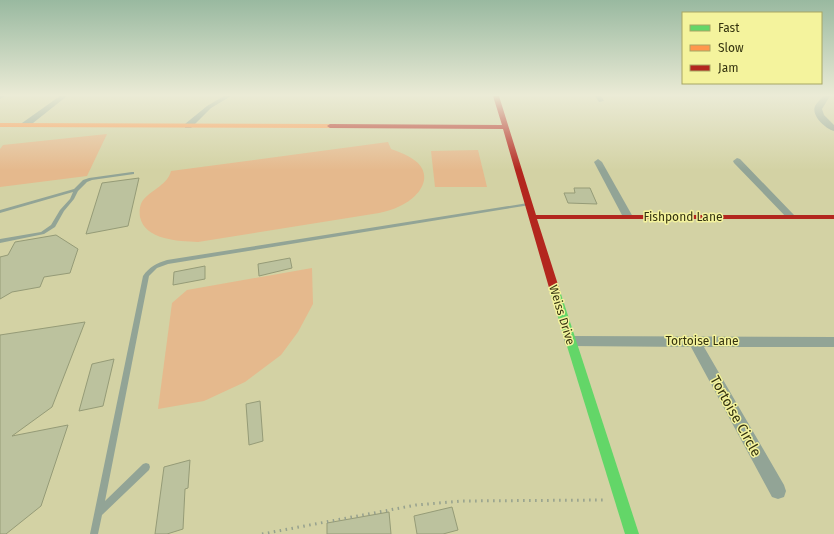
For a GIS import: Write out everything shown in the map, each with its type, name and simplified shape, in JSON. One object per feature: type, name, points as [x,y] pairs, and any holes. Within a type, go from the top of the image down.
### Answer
[{"type":"street","points":[[25,125],[30,121]]},
{"type":"street","points":[[188,126],[194,121]]},
{"type":"street","name":"Weiss Drive","points":[[503,121],[570,341],[632,534]]},
{"type":"street","points":[[825,121],[834,129]]},
{"type":"street","points":[[0,125],[505,127]]},
{"type":"street","points":[[737,161],[791,217]]},
{"type":"street","points":[[598,162],[628,217]]},
{"type":"street","name":"Fishpond Lane","points":[[532,217],[834,217]]},
{"type":"street","name":"Tortoise Lane","points":[[570,341],[834,342]]},
{"type":"street","name":"Tortoise Circle","points":[[694,341],[778,491]]},
{"type":"lane","points":[[0,242],[42,233],[53,226],[62,210],[72,199],[76,190],[85,181],[132,173]]},
{"type":"lane","points":[[0,212],[76,190]]},
{"type":"lane","points":[[94,534],[146,276],[150,271],[158,265],[167,262],[528,204]]},
{"type":"lane","points":[[98,513],[146,467]]},
{"type":"path","points":[[262,534],[416,505],[462,501],[621,500]]},
{"type":"shaded area","points":[[107,134],[87,176],[0,187],[0,149],[3,145]]},
{"type":"shaded area","points":[[388,142],[391,149],[405,154],[418,163],[424,176],[424,182],[421,188],[412,199],[390,210],[198,242],[172,240],[155,235],[143,225],[140,217],[140,207],[143,201],[148,195],[164,183],[171,171]]},
{"type":"shaded area","points":[[478,150],[487,187],[435,187],[431,151]]},
{"type":"shaded area","points":[[312,268],[313,304],[298,332],[281,355],[245,382],[204,401],[158,409],[172,303],[187,290]]},
{"type":"building","points":[[139,178],[128,226],[86,234],[102,183]]},
{"type":"building","points":[[574,188],[590,188],[597,204],[568,203],[564,193],[575,193]]},
{"type":"building","points":[[56,235],[78,249],[70,273],[44,277],[40,287],[12,292],[0,299],[0,257],[8,255],[15,242]]},
{"type":"building","points":[[290,258],[292,268],[259,276],[258,264]]},
{"type":"building","points":[[205,266],[205,279],[173,285],[174,272]]},
{"type":"building","points":[[85,322],[52,407],[12,436],[68,425],[41,506],[6,534],[0,534],[0,335]]},
{"type":"building","points":[[114,359],[103,406],[79,411],[92,364]]},
{"type":"building","points":[[260,401],[263,441],[249,445],[246,404]]},
{"type":"building","points":[[190,460],[188,488],[185,489],[183,529],[167,534],[155,534],[164,467]]},
{"type":"building","points":[[452,507],[458,530],[443,534],[417,534],[414,516]]},
{"type":"building","points":[[389,512],[391,534],[327,534],[327,523]]},
{"type":"traffic: fast","points":[[555,291],[632,534]]},
{"type":"traffic: slow","points":[[0,125],[330,126]]},
{"type":"traffic: jam","points":[[504,121],[555,291]]},
{"type":"traffic: jam","points":[[330,126],[505,127]]},
{"type":"traffic: jam","points":[[532,217],[834,217]]}]
